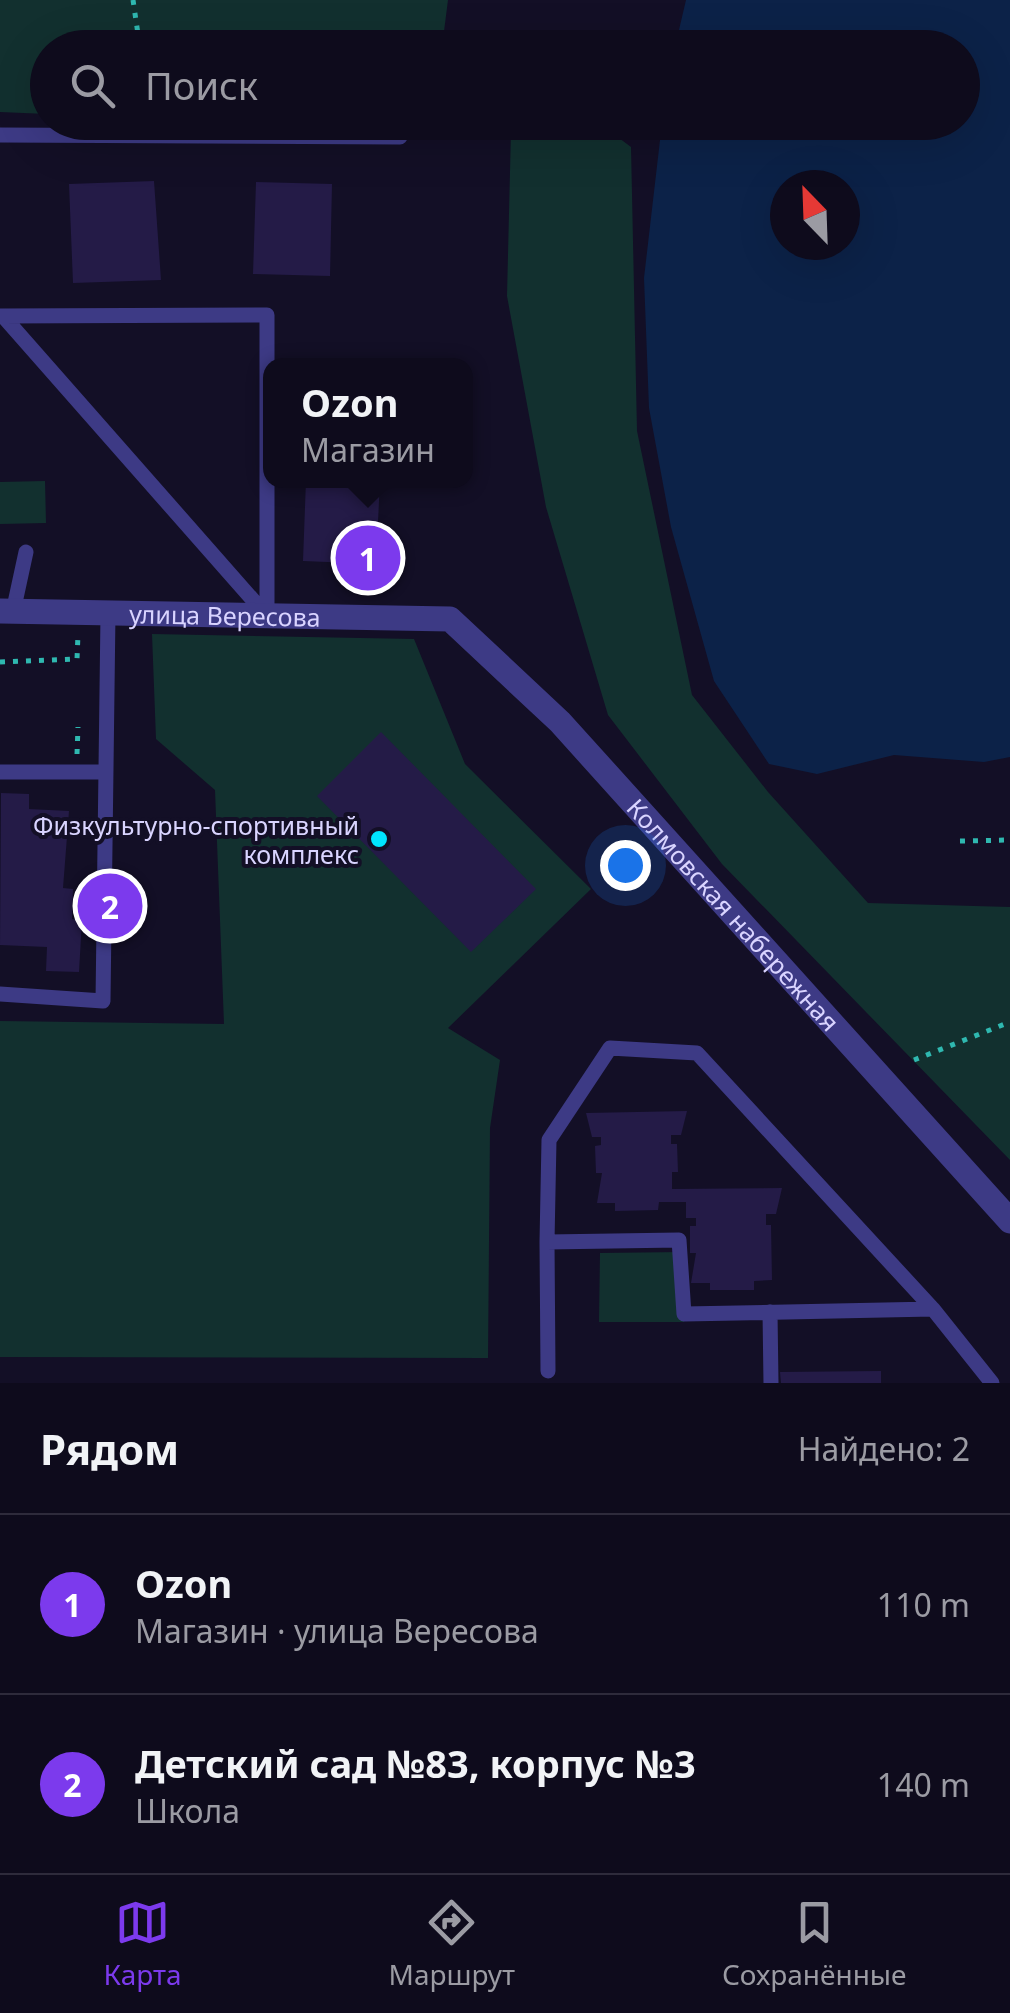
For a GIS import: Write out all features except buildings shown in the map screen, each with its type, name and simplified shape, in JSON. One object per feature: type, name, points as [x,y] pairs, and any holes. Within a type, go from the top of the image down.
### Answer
[{"type":"street","name":"улица Вересова","points":[[6,612],[450,618]]},
{"type":"street","name":"Колмовская набережная","points":[[450,618],[560,722],[1010,1221]]},
{"type":"lane","points":[[0,135],[30,135]]},
{"type":"lane","points":[[2,316],[268,315],[268,358]]},
{"type":"lane","points":[[2,316],[267,616]]},
{"type":"lane","points":[[267,488],[267,616]]},
{"type":"lane","points":[[6,612],[26,552]]},
{"type":"lane","points":[[0,994],[103,1001],[108,613]]},
{"type":"lane","points":[[0,772],[106,772]]},
{"type":"lane","points":[[548,1371],[548,1140],[610,1048],[696,1054],[933,1309],[992,1383]]},
{"type":"lane","points":[[546,1242],[679,1240],[684,1314],[933,1309]]},
{"type":"lane","points":[[770,1312],[771,1383]]},
{"type":"path","points":[[133,0],[137,30]]},
{"type":"path","points":[[0,662],[77,659]]},
{"type":"path","points":[[76,772],[78,727]]},
{"type":"path","points":[[960,841],[1010,840]]},
{"type":"path","points":[[914,1060],[1010,1022]]},
{"type":"green space","points":[[0,0],[448,0],[444,30],[30,30],[30,113],[0,112]]},
{"type":"green space","points":[[511,140],[622,140],[631,147],[637,431],[692,695],[768,792],[868,903],[1010,907],[1010,1160],[722,864],[608,715],[546,507],[507,296]]},
{"type":"green space","points":[[45,481],[46,523],[0,524],[0,482]]},
{"type":"green space","points":[[152,634],[414,639],[465,764],[591,889],[448,1028],[500,1060],[490,1128],[488,1358],[0,1357],[0,1021],[224,1024],[215,790],[156,739]]},
{"type":"green space","points":[[683,1252],[684,1322],[599,1322],[600,1253]]},
{"type":"water","points":[[686,0],[1010,0],[1010,757],[984,762],[894,755],[817,774],[769,764],[714,681],[671,527],[649,408],[644,278],[660,140],[980,140],[980,30],[679,30]]},
{"type":"place","name":"Ozon","points":[[368,558]]},
{"type":"place","name":"Физкультурно-спортивный комплекс","points":[[379,839]]},
{"type":"place","name":"Детский сад №83, корпус №3","points":[[110,906]]}]
